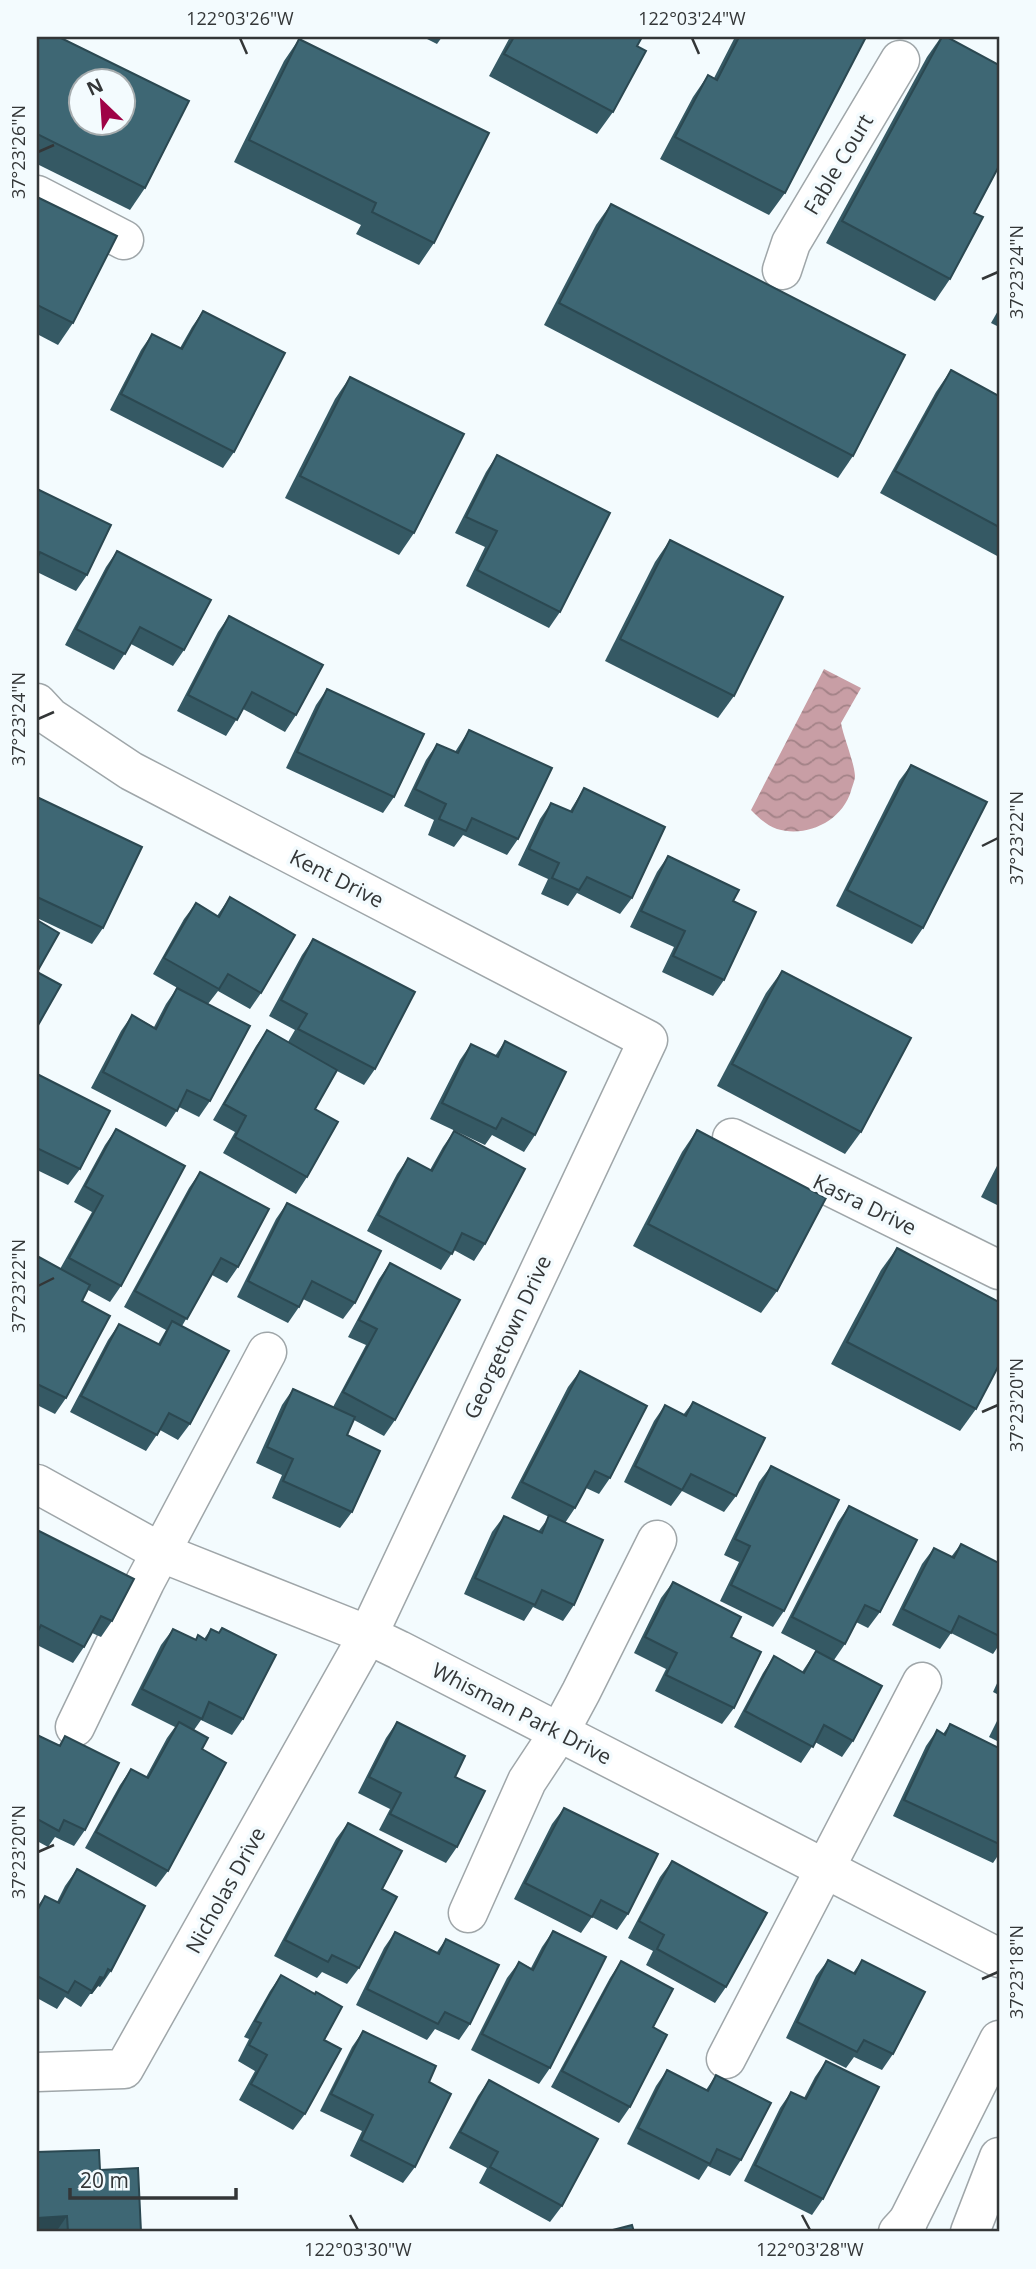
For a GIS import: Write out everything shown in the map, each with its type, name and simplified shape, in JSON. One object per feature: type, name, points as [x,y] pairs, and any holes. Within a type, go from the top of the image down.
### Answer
[{"type":"street","name":"Fable Court","points":[[782,270],[791,243],[900,60]]},
{"type":"street","points":[[37,195],[124,240]]},
{"type":"street","name":"Kent Drive","points":[[37,702],[50,718],[131,771],[648,1040]]},
{"type":"street","name":"Georgetown Drive","points":[[368,1635],[648,1040]]},
{"type":"street","name":"Kasra Drive","points":[[732,1138],[999,1270]]},
{"type":"street","points":[[75,1727],[145,1582],[267,1352]]},
{"type":"street","name":"Whisman Park Drive","points":[[37,1484],[162,1553],[368,1635],[999,1958]]},
{"type":"street","points":[[468,1913],[527,1781],[560,1731],[657,1540]]},
{"type":"street","name":"Nicholas Drive","points":[[37,2072],[124,2069],[368,1635]]},
{"type":"street","points":[[726,2059],[922,1682]]},
{"type":"street","points":[[903,2229],[999,2040]]},
{"type":"street","points":[[970,2232],[999,2157]]},
{"type":"water","points":[[824,669],[861,688],[841,723],[853,764],[854,781],[846,802],[832,819],[822,825],[800,831],[777,829],[751,810]]},
{"type":"building","points":[[37,37],[59,37],[118,66],[66,66],[66,136],[136,136],[136,75],[189,101],[145,188],[37,134]]},
{"type":"building","points":[[514,37],[642,37],[637,46],[646,51],[613,112],[504,54]]},
{"type":"building","points":[[739,37],[866,37],[785,193],[675,137],[708,75],[717,80]]},
{"type":"building","points":[[942,37],[947,37],[999,65],[999,166],[974,213],[983,217],[950,279],[842,221]]},
{"type":"building","points":[[299,39],[489,133],[434,243],[372,212],[376,203],[249,140]]},
{"type":"building","points":[[37,197],[117,236],[73,323],[37,305]]},
{"type":"building","points":[[611,204],[905,355],[853,456],[559,303]]},
{"type":"building","points":[[203,311],[285,353],[234,452],[121,394],[152,334],[182,349]]},
{"type":"building","points":[[951,370],[999,396],[999,527],[895,471]]},
{"type":"building","points":[[350,377],[464,434],[414,533],[300,476]]},
{"type":"building","points":[[497,455],[610,513],[560,612],[477,570],[497,531],[466,517]]},
{"type":"building","points":[[37,489],[111,525],[87,575],[40,552],[37,559]]},
{"type":"building","points":[[670,540],[783,597],[734,696],[620,639]]},
{"type":"building","points":[[117,551],[211,600],[184,650],[140,627],[125,654],[76,629]]},
{"type":"building","points":[[229,616],[323,665],[296,715],[252,692],[237,720],[188,695]]},
{"type":"building","points":[[327,689],[424,734],[394,797],[297,752]]},
{"type":"building","points":[[469,730],[552,768],[518,839],[472,818],[466,831],[439,819],[446,804],[415,789],[437,744],[458,753]]},
{"type":"building","points":[[911,765],[987,802],[923,928],[847,890]]},
{"type":"building","points":[[584,788],[665,827],[632,898],[587,877],[579,890],[552,878],[559,863],[529,849],[551,803],[572,812]]},
{"type":"building","points":[[39,798],[142,847],[103,928],[37,897]]},
{"type":"building","points":[[668,856],[739,890],[733,901],[756,912],[724,980],[673,956],[685,931],[641,911]]},
{"type":"building","points":[[230,897],[295,935],[261,993],[228,974],[219,989],[164,958],[196,903],[219,917]]},
{"type":"building","points":[[37,920],[59,933],[37,972]]},
{"type":"building","points":[[313,939],[415,992],[375,1069],[298,1029],[307,1014],[281,1000]]},
{"type":"building","points":[[782,971],[911,1038],[861,1132],[732,1064]]},
{"type":"building","points":[[37,972],[61,985],[37,1027]]},
{"type":"building","points":[[177,988],[250,1026],[210,1101],[187,1090],[177,1111],[103,1072],[132,1015],[156,1029]]},
{"type":"building","points":[[267,1030],[337,1070],[315,1109],[338,1122],[307,1177],[235,1137],[246,1116],[224,1104]]},
{"type":"building","points":[[505,1041],[566,1072],[535,1135],[502,1118],[496,1129],[442,1103],[471,1044],[498,1057]]},
{"type":"building","points":[[37,1074],[110,1111],[80,1169],[37,1148]]},
{"type":"building","points":[[116,1129],[185,1166],[121,1286],[69,1258],[103,1196],[85,1186]]},
{"type":"building","points":[[697,1130],[826,1198],[777,1291],[648,1224]]},
{"type":"building","points":[[454,1131],[525,1169],[485,1244],[462,1233],[452,1254],[378,1215],[408,1158],[432,1171]]},
{"type":"building","points":[[200,1172],[269,1209],[238,1267],[221,1258],[187,1319],[135,1291]]},
{"type":"building","points":[[287,1203],[381,1251],[355,1303],[312,1281],[299,1307],[248,1281]]},
{"type":"building","points":[[897,1248],[999,1302],[999,1365],[976,1409],[847,1342]]},
{"type":"building","points":[[37,1256],[90,1285],[82,1301],[110,1316],[66,1398],[37,1384]]},
{"type":"building","points":[[390,1263],[460,1300],[395,1420],[343,1392],[377,1329],[359,1320]]},
{"type":"building","points":[[172,1321],[229,1351],[190,1424],[169,1413],[157,1435],[81,1396],[119,1324],[160,1345]]},
{"type":"building","points":[[580,1371],[647,1406],[610,1478],[595,1471],[575,1508],[522,1482]]},
{"type":"building","points":[[293,1389],[355,1417],[347,1435],[380,1451],[352,1512],[283,1481],[293,1459],[267,1447]]},
{"type":"building","points":[[693,1402],[765,1438],[736,1496],[691,1474],[682,1490],[635,1466],[665,1405],[686,1416]]},
{"type":"building","points":[[771,1466],[839,1500],[784,1611],[731,1585],[750,1546],[735,1539]]},
{"type":"building","points":[[849,1506],[917,1540],[880,1612],[865,1605],[845,1644],[792,1617]]},
{"type":"building","points":[[549,1515],[603,1540],[574,1605],[542,1590],[535,1605],[475,1578],[504,1516],[542,1533]]},
{"type":"building","points":[[37,1530],[134,1579],[112,1621],[101,1616],[84,1647],[41,1625],[37,1630]]},
{"type":"building","points":[[961,1544],[999,1563],[999,1636],[959,1616],[951,1633],[903,1609],[934,1548],[954,1558]]},
{"type":"building","points":[[673,1582],[741,1617],[731,1637],[761,1652],[734,1708],[666,1675],[677,1653],[645,1637]]},
{"type":"building","points":[[222,1628],[276,1655],[243,1719],[209,1702],[202,1719],[142,1689],[173,1629],[196,1640],[198,1635],[206,1640],[211,1629],[219,1633]]},
{"type":"building","points":[[816,1651],[882,1686],[853,1741],[824,1725],[813,1747],[745,1711],[774,1656],[804,1673]]},
{"type":"building","points":[[179,1722],[208,1738],[202,1749],[226,1763],[168,1871],[96,1832],[131,1769],[148,1778]]},
{"type":"building","points":[[397,1722],[465,1756],[455,1777],[485,1791],[457,1847],[390,1814],[401,1793],[369,1777]]},
{"type":"building","points":[[950,1724],[999,1748],[999,1844],[904,1800],[937,1730],[945,1735]]},
{"type":"building","points":[[37,1735],[60,1746],[65,1736],[119,1763],[85,1830],[64,1820],[59,1831],[37,1819]]},
{"type":"building","points":[[564,1808],[658,1854],[628,1914],[601,1900],[592,1917],[525,1883]]},
{"type":"building","points":[[348,1823],[402,1851],[382,1889],[397,1897],[359,1968],[332,1955],[328,1962],[285,1940]]},
{"type":"building","points":[[672,1861],[767,1913],[726,1987],[657,1949],[664,1935],[639,1921]]},
{"type":"building","points":[[77,1869],[145,1906],[111,1971],[108,1969],[104,1978],[100,1977],[92,1991],[75,1981],[68,1993],[37,1976],[37,1911],[45,1896],[59,1903]]},
{"type":"building","points":[[553,1931],[606,1957],[550,2068],[482,2034],[519,1962],[533,1970]]},
{"type":"building","points":[[395,1932],[439,1954],[446,1939],[499,1965],[470,2024],[445,2012],[438,2024],[367,1989]]},
{"type":"building","points":[[828,1960],[855,1974],[862,1960],[925,1992],[893,2054],[864,2040],[857,2052],[797,2022]]},
{"type":"building","points":[[621,1961],[673,1989],[653,2027],[667,2035],[630,2107],[562,2071]]},
{"type":"building","points":[[281,1975],[342,2007],[324,2040],[341,2049],[305,2114],[251,2084],[267,2055],[249,2045],[261,2023],[255,2021]]},
{"type":"building","points":[[363,2031],[436,2066],[429,2082],[451,2094],[415,2167],[361,2140],[373,2115],[331,2094]]},
{"type":"building","points":[[826,2061],[879,2087],[823,2199],[755,2165],[791,2092],[806,2099]]},
{"type":"building","points":[[667,2070],[708,2091],[716,2075],[771,2103],[741,2160],[717,2149],[710,2164],[638,2128]]},
{"type":"building","points":[[489,2080],[598,2139],[562,2206],[490,2167],[498,2152],[460,2132]]},
{"type":"building","points":[[99,2150],[100,2170],[138,2168],[141,2232],[68,2232],[67,2216],[37,2218],[37,2152]]},
{"type":"building","points":[[632,2225],[634,2232],[605,2232]]}]
